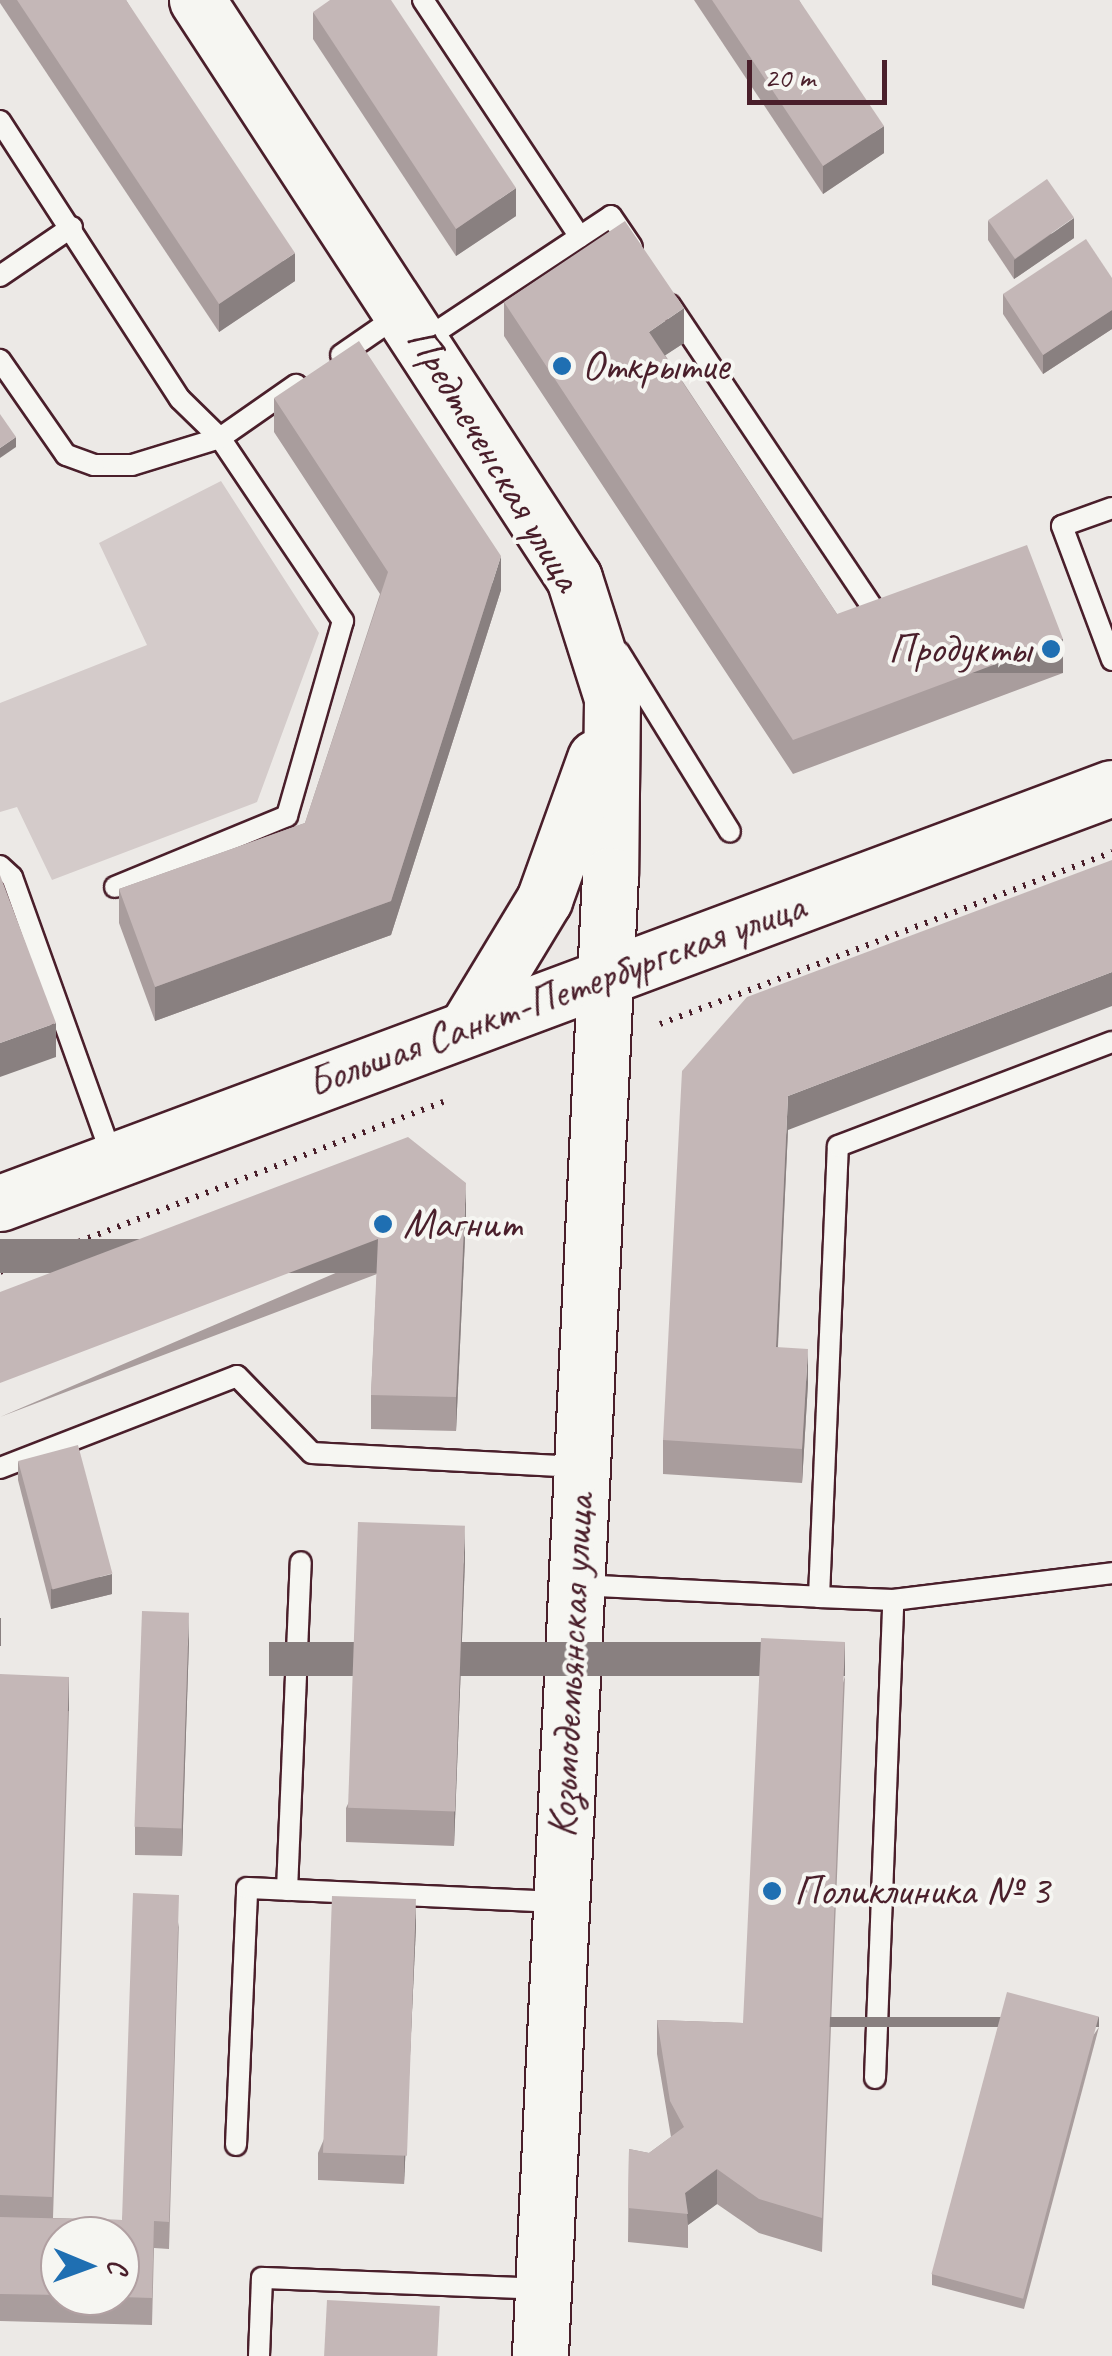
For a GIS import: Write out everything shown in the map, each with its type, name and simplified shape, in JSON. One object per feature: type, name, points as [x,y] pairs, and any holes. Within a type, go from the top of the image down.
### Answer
[{"type":"street","name":"Предтеченская улица","points":[[198,0],[414,326],[574,578],[612,698],[604,976]]},
{"type":"street","points":[[467,1027],[544,900],[612,698]]},
{"type":"street","name":"Большая Санкт-Петербургская улица","points":[[0,1203],[1112,788]]},
{"type":"street","name":"Козьмодемьянская улица","points":[[540,2356],[604,976]]},
{"type":"lane","points":[[423,0],[580,237]]},
{"type":"lane","points":[[0,120],[180,399],[220,438],[343,621],[287,816],[114,887]]},
{"type":"lane","points":[[0,360],[66,455],[94,465],[132,464],[220,438],[612,216],[883,623]]},
{"type":"lane","points":[[0,276],[72,227]]},
{"type":"lane","points":[[1112,508],[1062,526],[1112,660]]},
{"type":"lane","points":[[574,578],[730,832]]},
{"type":"lane","points":[[0,866],[12,876],[114,1160]]},
{"type":"lane","points":[[818,1596],[838,1146],[1112,1042]]},
{"type":"lane","points":[[0,1468],[237,1376],[312,1453],[580,1467]]},
{"type":"lane","points":[[286,1890],[301,1562]]},
{"type":"lane","points":[[575,1585],[893,1600],[1112,1573]]},
{"type":"lane","points":[[874,2078],[893,1600]]},
{"type":"lane","points":[[236,2145],[247,1888],[561,1902]]},
{"type":"lane","points":[[259,2356],[262,2278],[543,2289]]},
{"type":"path","points":[[660,1024],[1112,852]]},
{"type":"path","points":[[0,1272],[444,1102]]},
{"type":"shaded area","points":[[221,481],[319,633],[257,802],[52,880],[17,807],[0,812],[0,703],[147,645],[99,543]]},
{"type":"building","points":[[17,0],[126,0],[295,253],[219,304]]},
{"type":"building","points":[[330,0],[391,0],[516,188],[456,229],[313,12]]},
{"type":"building","points":[[712,0],[799,0],[884,126],[823,166]]},
{"type":"building","points":[[1047,179],[1074,218],[1015,259],[988,220]]},
{"type":"building","points":[[625,221],[684,308],[649,332],[837,614],[1027,545],[1063,639],[793,740],[504,302]]},
{"type":"building","points":[[1086,239],[1112,278],[1112,310],[1043,355],[1003,294]]},
{"type":"building","points":[[359,341],[501,556],[391,901],[155,987],[119,889],[305,823],[388,572],[274,398]]},
{"type":"building","points":[[0,414],[16,437],[0,448]]},
{"type":"building","points":[[1112,860],[1112,972],[788,1096],[776,1347],[808,1349],[802,1449],[663,1440],[682,1071],[747,997]]},
{"type":"building","points":[[0,875],[56,1023],[0,1043]]},
{"type":"building","points":[[408,1137],[466,1183],[456,1397],[371,1395],[378,1239],[0,1383],[0,1292]]},
{"type":"building","points":[[78,1445],[112,1573],[53,1590],[18,1461]]},
{"type":"building","points":[[358,1522],[465,1526],[455,1812],[348,1808]]},
{"type":"building","points":[[142,1611],[189,1613],[181,1829],[134,1827]]},
{"type":"building","points":[[761,1638],[845,1642],[822,2218],[759,2199],[717,2169],[685,2193],[688,2214],[628,2208],[629,2149],[649,2153],[684,2127],[670,2101],[657,2020],[743,2023]]},
{"type":"building","points":[[0,1674],[69,1677],[52,2197],[0,2195]]},
{"type":"building","points":[[133,1893],[179,1895],[169,2222],[154,2221],[152,2298],[140,2298],[140,2216],[122,2216]]},
{"type":"building","points":[[332,1896],[416,1899],[407,2156],[323,2153]]},
{"type":"building","points":[[1007,1992],[1099,2017],[1023,2299],[931,2274]]},
{"type":"building","points":[[0,2217],[40,2218],[40,2295],[0,2294]]},
{"type":"building","points":[[327,2300],[440,2306],[437,2356],[324,2356]]},
{"type":"place","name":"Открытие","points":[[562,366]]},
{"type":"place","name":"Продукты","points":[[1051,649]]},
{"type":"place","name":"Магнит","points":[[383,1224]]},
{"type":"place","name":"Поликлиника № 3","points":[[772,1891]]}]
